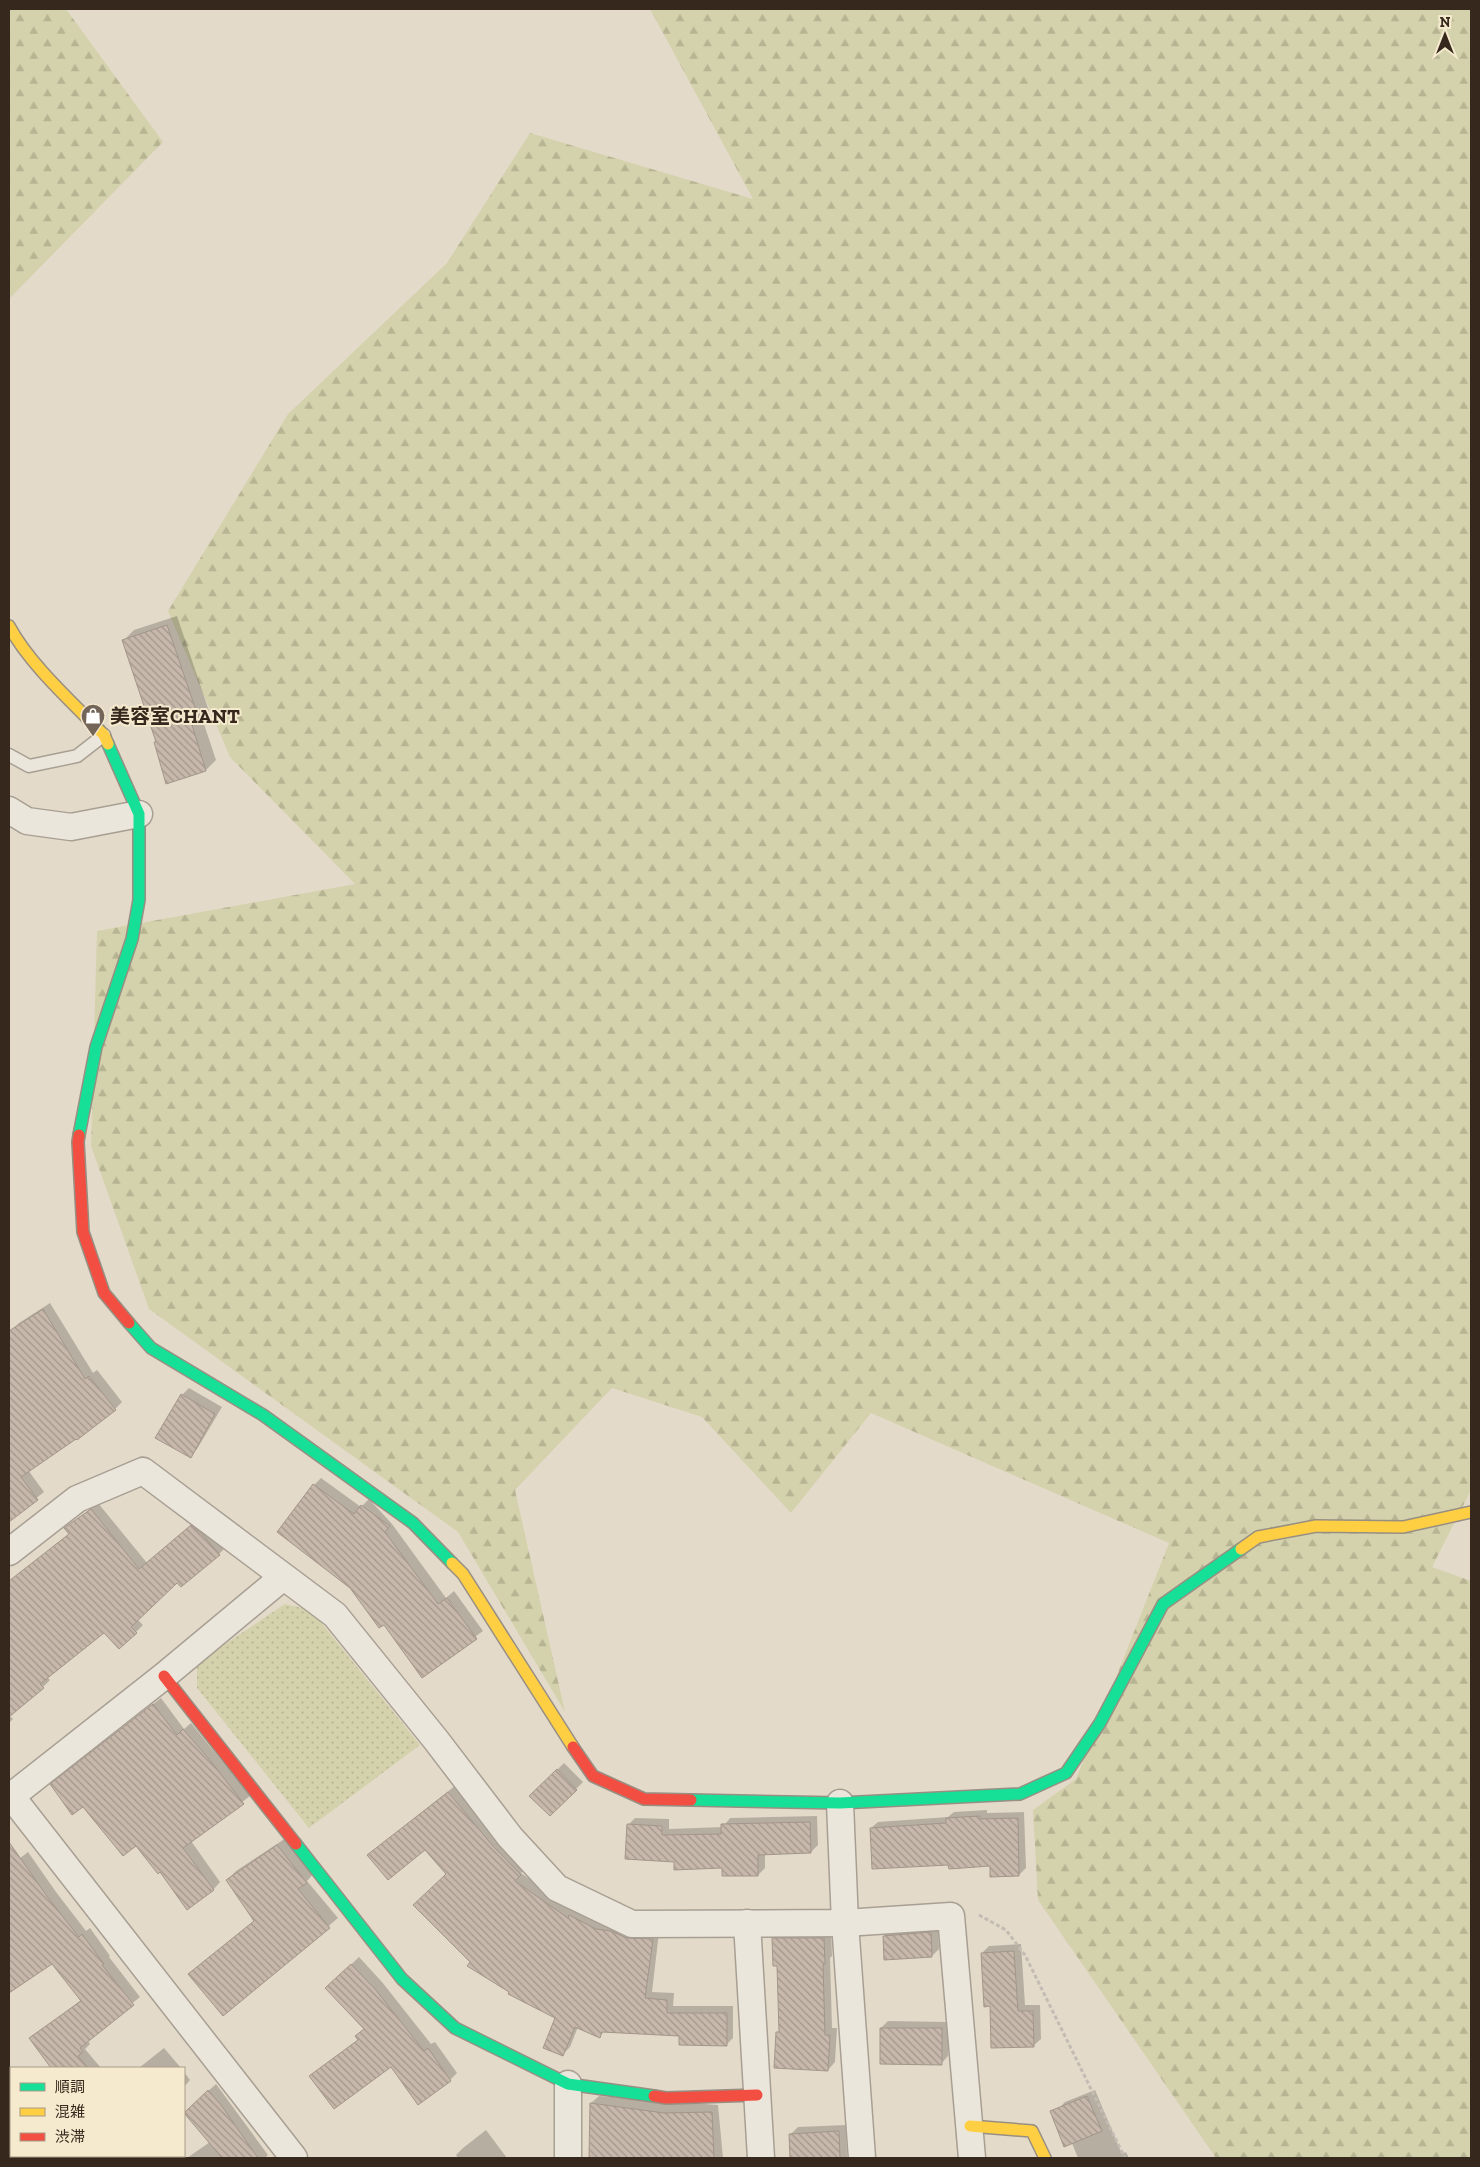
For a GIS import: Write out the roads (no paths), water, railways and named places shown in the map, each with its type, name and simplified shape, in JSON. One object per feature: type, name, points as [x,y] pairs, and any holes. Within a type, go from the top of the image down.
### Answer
[{"type":"street","points":[[9,626],[17,641],[60,690],[104,735],[139,814],[138,900],[132,940],[96,1047],[78,1142],[83,1232],[104,1293],[151,1348],[263,1415],[413,1523],[463,1574],[554,1720],[592,1776],[644,1799],[840,1803],[1020,1794],[1066,1773],[1100,1724],[1163,1604],[1258,1537],[1316,1526],[1402,1527],[1471,1512]]},
{"type":"street","points":[[9,810],[27,821],[71,827],[139,814]]},
{"type":"street","points":[[9,1552],[77,1499],[143,1471],[335,1615],[436,1740],[510,1837],[556,1888],[632,1924],[844,1923],[951,1916],[972,2158]]},
{"type":"street","points":[[284,1577],[164,1676],[10,1797],[294,2158]]},
{"type":"street","points":[[164,1676],[402,1979],[455,2028],[568,2084],[666,2098],[757,2095]]},
{"type":"street","points":[[840,1803],[844,1923],[862,2158]]},
{"type":"street","points":[[747,1923],[761,2158]]},
{"type":"street","points":[[568,2084],[568,2158]]},
{"type":"street","points":[[970,2126],[1032,2130],[1045,2158]]},
{"type":"lane","points":[[9,755],[29,766],[77,756],[104,735]]},
{"type":"place","name":"美容室CHANT","points":[[93,737]]}]
